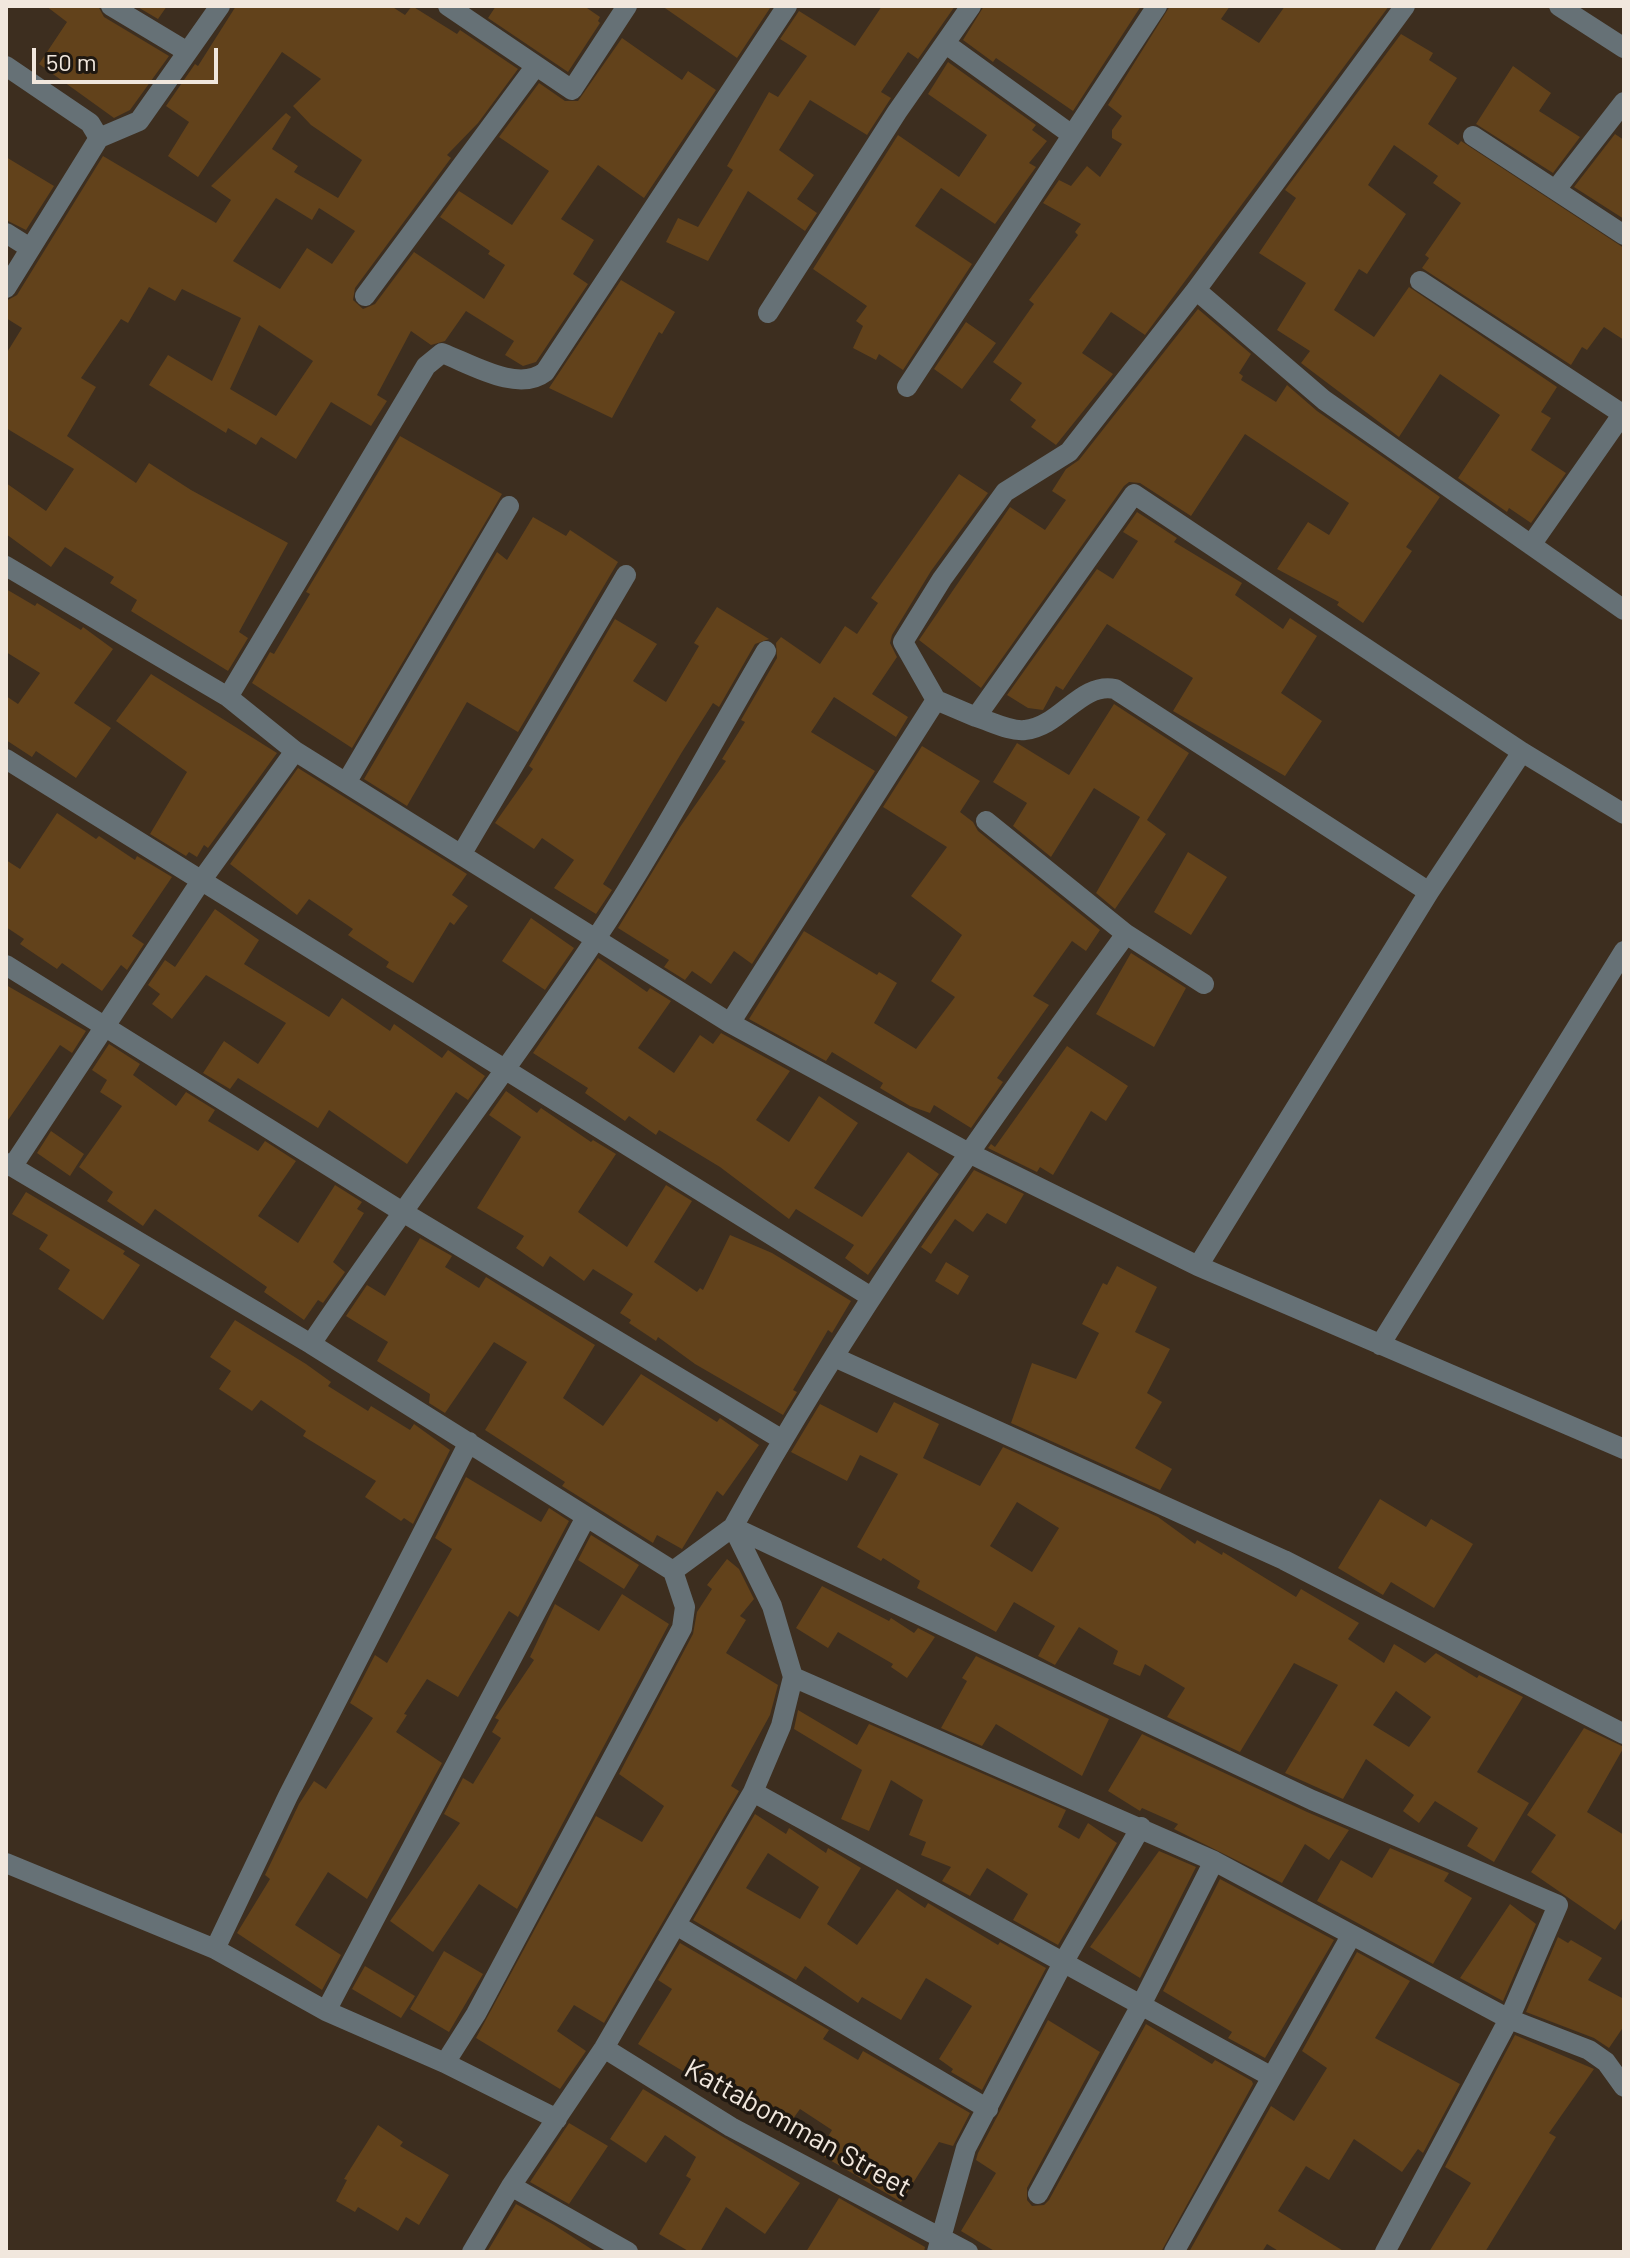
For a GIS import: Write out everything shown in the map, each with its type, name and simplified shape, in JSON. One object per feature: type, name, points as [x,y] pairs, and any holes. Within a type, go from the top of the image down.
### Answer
[{"type":"street","points":[[111,6],[186,51]]},
{"type":"street","points":[[6,288],[99,138],[139,121],[220,6]]},
{"type":"street","points":[[448,6],[572,90],[627,6]]},
{"type":"street","points":[[228,697],[426,366],[442,353],[513,380],[535,380],[545,372],[787,6]]},
{"type":"street","points":[[768,313],[897,112],[971,6]]},
{"type":"street","points":[[907,387],[1157,6]]},
{"type":"street","points":[[1405,6],[1196,290],[1069,452],[1005,492],[942,579],[903,642],[936,700],[976,717],[1022,731],[1045,726],[1096,690],[1103,687],[1115,689],[1429,892]]},
{"type":"street","points":[[1559,6],[1624,48]]},
{"type":"street","points":[[946,44],[1072,135]]},
{"type":"street","points":[[6,66],[90,123],[99,138]]},
{"type":"street","points":[[365,296],[535,67]]},
{"type":"street","points":[[1557,188],[1624,102]]},
{"type":"street","points":[[1473,136],[1557,188],[1624,235]]},
{"type":"street","points":[[6,233],[30,248]]},
{"type":"street","points":[[1420,281],[1624,414],[1531,545]]},
{"type":"street","points":[[1196,290],[1324,400],[1624,610]]},
{"type":"street","points":[[976,717],[1134,494],[1522,752],[1624,814]]},
{"type":"street","points":[[346,783],[509,506]]},
{"type":"street","points":[[6,566],[228,697],[295,751],[730,1023],[967,1152],[1198,1266],[1624,1449]]},
{"type":"street","points":[[461,855],[626,575]]},
{"type":"street","points":[[311,1344],[401,1211],[506,1070],[596,940],[766,651]]},
{"type":"street","points":[[730,1023],[894,760],[936,700]]},
{"type":"street","points":[[295,751],[201,881],[106,1027],[9,1165],[311,1344],[673,1571],[685,1607],[682,1628],[476,2014],[445,2063]]},
{"type":"street","points":[[1198,1266],[1429,892],[1522,752]]},
{"type":"street","points":[[6,759],[871,1297]]},
{"type":"street","points":[[986,821],[1126,934],[1204,984]]},
{"type":"street","points":[[673,1571],[733,1527],[781,1439],[967,1152],[1126,934]]},
{"type":"street","points":[[1380,1345],[1624,951]]},
{"type":"street","points":[[6,965],[401,1211],[781,1439]]},
{"type":"street","points":[[834,1357],[1284,1560],[1624,1734]]},
{"type":"street","points":[[215,1949],[288,1796],[469,1442]]},
{"type":"street","points":[[326,2011],[586,1517]]},
{"type":"street","points":[[472,2252],[511,2186],[604,2048],[753,1792],[781,1726],[793,1677],[772,1606],[733,1527]]},
{"type":"street","points":[[733,1527],[1312,1800],[1558,1905],[1509,2019],[1385,2252]]},
{"type":"street","points":[[793,1677],[1214,1861],[1509,2019],[1589,2050],[1606,2062],[1624,2087]]},
{"type":"street","points":[[753,1792],[1272,2077]]},
{"type":"street","points":[[940,2246],[966,2148],[1063,1963],[1141,1827]]},
{"type":"street","points":[[1038,2194],[1140,2007],[1214,1861]]},
{"type":"street","points":[[6,1863],[215,1949],[326,2011],[445,2063],[557,2119]]},
{"type":"street","points":[[676,1925],[988,2109]]},
{"type":"street","points":[[1174,2252],[1351,1936]]},
{"type":"street","name":"Kattabomman Street","points":[[604,2048],[731,2127],[940,2246],[968,2252]]},
{"type":"street","points":[[511,2186],[628,2252]]},
{"type":"building","points":[[46,6],[98,6],[104,17],[169,56],[130,110],[114,118],[39,64],[67,22]]},
{"type":"building","points":[[136,6],[167,6],[158,19]]},
{"type":"building","points":[[236,6],[391,6],[405,15],[412,6],[457,34],[460,30],[518,69],[478,123],[447,155],[451,158],[355,288],[353,300],[363,309],[375,304],[414,252],[484,299],[505,265],[440,217],[459,191],[512,225],[549,171],[499,137],[539,83],[565,101],[578,101],[622,38],[682,80],[688,71],[716,90],[644,198],[598,165],[561,219],[594,240],[573,274],[588,284],[536,362],[523,366],[505,355],[514,341],[466,311],[445,341],[431,345],[411,331],[377,395],[387,401],[371,426],[331,402],[296,459],[261,437],[256,445],[228,428],[226,433],[149,385],[168,355],[212,381],[241,318],[182,289],[175,301],[149,287],[128,323],[121,319],[81,378],[96,387],[67,436],[136,483],[149,463],[191,490],[288,543],[239,632],[248,638],[228,671],[131,611],[137,600],[110,583],[114,577],[65,547],[51,567],[6,534],[6,483],[46,511],[74,469],[6,428],[6,354],[22,328],[6,318],[6,301],[17,295],[103,156],[216,223],[231,200],[211,186],[286,113],[291,117],[272,149],[298,166],[294,172],[338,198],[362,160],[311,125],[293,106],[321,79],[282,52],[198,177],[168,156],[189,122],[166,106],[195,64],[198,66]],"holes":[[[276,198],[312,220],[319,208],[355,231],[332,264],[307,248],[280,289],[233,261]],[[259,325],[313,361],[276,416],[230,389]]]},
{"type":"building","points":[[496,6],[584,6],[600,17],[600,23],[568,72],[488,18]]},
{"type":"building","points":[[662,6],[766,6],[770,8],[737,58]]},
{"type":"building","points":[[882,6],[955,6],[918,59],[908,52],[881,92],[891,98],[867,135],[810,100],[779,150],[814,175],[797,199],[817,213],[805,231],[748,191],[708,261],[666,242],[678,218],[698,227],[733,170],[727,166],[769,92],[778,97],[807,56],[780,39],[799,11],[855,46]]},
{"type":"building","points":[[984,6],[1141,6],[1073,111],[996,58],[993,62],[963,40]]},
{"type":"building","points":[[1170,6],[1230,6],[1221,19],[1259,43],[1285,6],[1389,6],[1145,335],[1111,312],[1082,353],[1113,374],[1056,445],[1031,427],[1036,420],[1010,400],[1022,383],[993,362],[1034,304],[1029,300],[1078,235],[1075,232],[1081,224],[1043,203],[1059,180],[1071,186],[1087,166],[1100,177],[1122,144],[1112,138],[1112,130],[1122,116],[1108,105]]},
{"type":"building","points":[[1401,34],[1433,53],[1429,60],[1457,78],[1428,124],[1458,145],[1461,141],[1624,248],[1624,340],[1604,327],[1587,350],[1582,347],[1571,365],[1422,268],[1429,258],[1425,255],[1461,203],[1433,183],[1438,176],[1394,145],[1368,185],[1406,214],[1367,274],[1359,269],[1334,310],[1374,337],[1409,287],[1557,387],[1541,412],[1551,418],[1531,450],[1566,473],[1531,523],[1509,508],[1507,512],[1458,478],[1500,415],[1440,374],[1399,437],[1301,363],[1310,351],[1277,330],[1306,283],[1259,253],[1296,198],[1285,190]]},
{"type":"building","points":[[948,62],[1036,125],[1032,130],[1047,141],[1029,163],[1036,167],[995,224],[941,188],[915,226],[972,264],[903,370],[879,354],[876,360],[853,348],[863,326],[856,321],[867,306],[813,269],[898,135],[959,177],[987,135],[928,94]]},
{"type":"building","points":[[1513,66],[1551,93],[1539,111],[1580,137],[1553,173],[1476,124]]},
{"type":"building","points":[[1615,134],[1624,140],[1624,219],[1574,187]]},
{"type":"building","points":[[6,157],[54,186],[26,230],[6,220]]},
{"type":"building","points":[[621,280],[675,312],[662,334],[659,332],[612,418],[549,388]]},
{"type":"building","points":[[1198,309],[1251,354],[1239,373],[1243,376],[1241,380],[1276,402],[1287,385],[1317,411],[1440,497],[1406,547],[1412,551],[1363,623],[1337,605],[1339,602],[1277,569],[1308,522],[1329,535],[1349,503],[1245,434],[1191,516],[1140,483],[1129,482],[1124,486],[981,688],[919,640],[1010,507],[1045,530],[1066,500],[1052,491],[1066,469],[1079,460]]},
{"type":"building","points":[[966,322],[996,343],[962,389],[934,369]]},
{"type":"building","points":[[400,436],[502,494],[352,748],[252,683],[270,652],[274,654],[310,594],[306,592]]},
{"type":"building","points":[[959,474],[988,493],[931,571],[892,635],[890,643],[897,657],[872,694],[908,717],[896,737],[834,697],[811,732],[875,771],[752,964],[734,951],[711,984],[692,971],[685,980],[664,967],[669,960],[618,928],[680,827],[726,761],[722,759],[745,722],[741,720],[777,658],[776,643],[781,637],[820,664],[845,626],[857,634],[878,603],[871,598]]},
{"type":"building","points":[[1137,512],[1177,538],[1174,542],[1242,583],[1235,595],[1283,629],[1290,618],[1317,636],[1281,693],[1322,721],[1285,776],[1173,711],[1193,678],[1107,624],[1063,690],[1056,686],[1043,710],[1028,708],[1007,695],[1097,569],[1113,579],[1138,541],[1123,532]]},
{"type":"building","points":[[533,517],[566,536],[570,530],[618,562],[518,732],[467,702],[407,806],[364,779],[497,552],[507,560]]},
{"type":"building","points":[[6,589],[35,606],[37,603],[81,630],[83,627],[113,649],[74,703],[111,728],[76,778],[36,751],[32,757],[6,740],[6,696],[18,704],[40,673],[6,652]]},
{"type":"building","points":[[717,607],[769,639],[755,644],[719,707],[713,703],[682,752],[603,884],[612,890],[596,914],[554,888],[574,860],[542,838],[534,849],[495,823],[533,769],[529,766],[615,619],[657,644],[633,681],[666,702],[699,646],[694,643]]},
{"type":"building","points":[[151,674],[277,753],[208,848],[204,845],[197,857],[189,852],[186,856],[150,834],[187,772],[116,721]]},
{"type":"building","points":[[1114,704],[1189,753],[1147,820],[1166,834],[1115,909],[1096,893],[1140,817],[1094,788],[1051,857],[1013,826],[1027,803],[993,782],[1017,743],[1069,775]]},
{"type":"building","points":[[922,746],[980,781],[960,812],[973,822],[978,831],[1100,930],[1086,951],[1072,941],[1033,996],[1049,1005],[997,1078],[1003,1082],[971,1128],[934,1105],[930,1113],[910,1106],[880,1088],[883,1083],[832,1052],[826,1061],[749,1019],[804,931],[877,975],[879,972],[897,983],[874,1023],[916,1049],[955,997],[931,981],[962,935],[911,896],[947,847],[883,807]]},
{"type":"building","points":[[298,768],[467,874],[452,895],[468,906],[454,925],[450,922],[413,983],[386,967],[389,962],[348,935],[353,929],[309,899],[297,915],[230,864]]},
{"type":"building","points":[[57,813],[96,839],[99,836],[135,860],[137,856],[172,877],[132,936],[144,944],[127,970],[121,965],[102,991],[62,963],[57,969],[20,944],[24,939],[6,927],[6,860],[20,869]]},
{"type":"building","points":[[1188,852],[1227,877],[1191,935],[1154,912]]},
{"type":"building","points":[[215,909],[259,940],[244,964],[329,1017],[342,998],[390,1031],[394,1024],[442,1058],[448,1050],[485,1076],[468,1100],[456,1092],[407,1164],[329,1110],[318,1128],[238,1078],[230,1089],[203,1073],[224,1041],[258,1064],[286,1023],[206,975],[172,1019],[152,1004],[160,994],[148,985],[165,960],[175,967]]},
{"type":"building","points":[[531,918],[574,948],[545,990],[502,961]]},
{"type":"building","points":[[1131,953],[1186,988],[1154,1047],[1096,1014]]},
{"type":"building","points":[[598,958],[647,992],[650,988],[671,1001],[638,1048],[674,1073],[700,1035],[713,1044],[721,1033],[790,1071],[756,1120],[789,1142],[819,1096],[858,1123],[814,1188],[862,1217],[908,1152],[939,1174],[868,1275],[845,1258],[854,1245],[796,1209],[789,1219],[720,1167],[659,1130],[656,1135],[629,1116],[625,1121],[585,1093],[588,1088],[533,1053]]},
{"type":"building","points":[[6,985],[86,1031],[72,1053],[60,1045],[6,1123]]},
{"type":"building","points":[[109,1044],[140,1064],[133,1075],[176,1106],[186,1092],[215,1110],[208,1121],[258,1151],[265,1141],[296,1161],[258,1216],[298,1243],[335,1185],[362,1202],[357,1209],[364,1213],[333,1262],[345,1272],[323,1303],[318,1300],[304,1320],[264,1292],[267,1287],[155,1209],[143,1226],[107,1201],[113,1192],[79,1167],[122,1106],[100,1092],[107,1080],[92,1070]]},
{"type":"building","points":[[1067,1046],[1128,1086],[1106,1121],[1091,1111],[1053,1175],[1040,1167],[1037,1172],[988,1148],[991,1144],[995,1147]]},
{"type":"building","points":[[506,1091],[537,1113],[541,1108],[591,1142],[593,1140],[616,1154],[578,1212],[627,1247],[666,1185],[692,1201],[654,1262],[697,1292],[700,1288],[703,1290],[730,1235],[772,1253],[851,1301],[832,1333],[828,1330],[793,1390],[797,1392],[783,1415],[695,1364],[658,1337],[656,1341],[629,1323],[631,1320],[620,1313],[633,1294],[593,1269],[584,1281],[550,1256],[543,1267],[516,1248],[524,1236],[477,1208],[521,1137],[489,1115]]},
{"type":"building","points":[[51,1131],[84,1154],[70,1176],[37,1153]]},
{"type":"building","points":[[974,1170],[1024,1194],[1006,1224],[987,1213],[973,1232],[955,1219],[931,1254],[921,1247]]},
{"type":"building","points":[[26,1192],[125,1251],[123,1254],[140,1265],[103,1320],[58,1289],[70,1270],[39,1249],[48,1235],[12,1214]]},
{"type":"building","points":[[420,1238],[452,1256],[445,1267],[479,1288],[486,1277],[595,1345],[563,1398],[603,1426],[641,1374],[717,1422],[720,1418],[759,1445],[723,1496],[717,1491],[682,1549],[657,1535],[653,1543],[562,1486],[565,1482],[485,1430],[527,1362],[494,1342],[445,1413],[429,1403],[430,1394],[377,1361],[388,1342],[346,1316],[367,1285],[385,1296]]},
{"type":"building","points":[[946,1262],[969,1276],[958,1295],[935,1281]]},
{"type":"building","points":[[1117,1266],[1157,1287],[1135,1332],[1170,1349],[1147,1393],[1162,1402],[1135,1448],[1172,1469],[1160,1490],[1011,1423],[1032,1363],[1076,1379],[1099,1333],[1082,1324],[1103,1283],[1107,1285]]},
{"type":"building","points":[[235,1320],[306,1364],[331,1382],[328,1386],[368,1411],[371,1406],[410,1430],[414,1424],[450,1450],[413,1524],[404,1518],[401,1521],[365,1497],[376,1481],[303,1436],[306,1431],[261,1400],[252,1411],[219,1389],[231,1371],[210,1357]]},
{"type":"building","points":[[894,1402],[939,1424],[923,1458],[980,1486],[1003,1447],[1158,1517],[1195,1544],[1197,1540],[1222,1555],[1223,1552],[1296,1597],[1301,1589],[1359,1623],[1348,1639],[1384,1663],[1394,1644],[1425,1663],[1436,1653],[1477,1678],[1479,1675],[1523,1697],[1477,1772],[1529,1803],[1494,1862],[1467,1846],[1478,1828],[1435,1801],[1419,1823],[1403,1811],[1414,1795],[1366,1759],[1343,1799],[1285,1773],[1338,1685],[1294,1663],[1240,1752],[1167,1717],[1185,1688],[1145,1664],[1140,1676],[1113,1664],[1118,1651],[1079,1627],[1055,1665],[1038,1656],[1055,1626],[1014,1602],[996,1632],[917,1588],[920,1581],[883,1558],[881,1561],[857,1547],[898,1474],[860,1455],[847,1481],[791,1452],[820,1404],[877,1433]],"holes":[[[1017,1502],[1059,1528],[1032,1572],[990,1546]],[[1396,1691],[1431,1717],[1409,1747],[1373,1725]]]},
{"type":"building","points":[[466,1477],[541,1522],[549,1508],[569,1521],[518,1617],[509,1611],[458,1697],[427,1679],[404,1714],[407,1715],[396,1732],[442,1763],[367,1899],[328,1872],[295,1925],[341,1955],[322,1990],[237,1933],[270,1879],[265,1875],[299,1804],[314,1781],[326,1789],[373,1718],[350,1703],[375,1655],[387,1663],[452,1549],[435,1538]]},
{"type":"building","points":[[1380,1499],[1426,1527],[1431,1519],[1473,1544],[1434,1608],[1391,1582],[1383,1595],[1338,1568]]},
{"type":"building","points":[[591,1535],[639,1565],[624,1589],[578,1560]]},
{"type":"building","points":[[727,1559],[739,1569],[754,1599],[740,1616],[746,1620],[726,1653],[778,1685],[770,1715],[731,1786],[739,1791],[604,2023],[574,2005],[557,2031],[586,2051],[560,2089],[476,2038],[596,1816],[642,1842],[664,1806],[619,1774],[693,1634],[697,1612],[712,1589],[707,1585]]},
{"type":"building","points":[[822,1586],[889,1621],[891,1618],[914,1633],[918,1628],[935,1637],[907,1678],[891,1667],[893,1664],[838,1632],[828,1648],[796,1628]]},
{"type":"building","points":[[622,1594],[669,1624],[517,1909],[479,1884],[433,1952],[390,1921],[460,1823],[444,1814],[463,1778],[473,1784],[501,1738],[492,1732],[499,1720],[495,1718],[534,1660],[530,1657],[555,1604],[599,1631]]},
{"type":"building","points":[[976,1656],[1109,1719],[1082,1776],[996,1724],[982,1746],[941,1728],[967,1681],[962,1678]]},
{"type":"building","points":[[798,1710],[857,1745],[869,1724],[1066,1810],[1058,1827],[1079,1839],[1088,1823],[1117,1843],[1058,1945],[1013,1920],[1028,1894],[987,1868],[970,1896],[942,1881],[951,1867],[921,1855],[926,1842],[909,1835],[923,1800],[891,1780],[869,1831],[841,1819],[862,1770],[794,1729]]},
{"type":"building","points":[[1584,1728],[1624,1747],[1587,1812],[1624,1835],[1624,1916],[1615,1930],[1531,1872],[1556,1835],[1527,1815]]},
{"type":"building","points":[[1142,1734],[1349,1830],[1329,1860],[1305,1844],[1282,1883],[1174,1829],[1178,1824],[1142,1808],[1140,1811],[1108,1791]]},
{"type":"building","points":[[755,1814],[786,1834],[789,1828],[826,1853],[828,1848],[861,1868],[827,1924],[857,1945],[897,1889],[925,1908],[928,1903],[998,1945],[1000,1942],[1046,1968],[982,2090],[951,2072],[953,2069],[939,2059],[972,2006],[926,1978],[901,2020],[862,1997],[858,2003],[805,1966],[796,1980],[693,1920]],"holes":[[[768,1853],[819,1887],[800,1919],[746,1888]]]},
{"type":"building","points":[[1390,1848],[1449,1873],[1444,1881],[1472,1898],[1433,1964],[1317,1901],[1341,1860],[1372,1878]]},
{"type":"building","points":[[1159,1851],[1196,1867],[1140,1978],[1090,1947]]},
{"type":"building","points":[[1220,1879],[1334,1940],[1265,2058],[1228,2038],[1232,2032],[1163,1991]]},
{"type":"building","points":[[1510,1904],[1536,1924],[1503,2001],[1460,1978]]},
{"type":"building","points":[[1558,1937],[1568,1943],[1571,1940],[1602,1958],[1588,1980],[1624,1999],[1624,2026],[1609,2048],[1594,2038],[1526,2012]]},
{"type":"building","points":[[680,1943],[829,2030],[823,2039],[858,2060],[863,2051],[970,2113],[953,2146],[939,2142],[901,2202],[818,2153],[832,2130],[800,2109],[790,2123],[702,2070],[696,2079],[638,2044],[672,1989],[658,1980]]},
{"type":"building","points":[[444,1951],[483,1974],[449,2032],[410,2009]]},
{"type":"building","points":[[1357,1952],[1410,1981],[1375,2038],[1460,2084],[1423,2153],[1418,2149],[1402,2172],[1354,2139],[1329,2180],[1306,2166],[1278,2211],[1345,2252],[1280,2252],[1267,2244],[1262,2252],[1189,2252],[1271,2106],[1294,2121],[1327,2068],[1302,2051]]},
{"type":"building","points":[[365,1966],[415,1996],[401,2018],[352,1989]]},
{"type":"building","points":[[1048,2020],[1100,2052],[1027,2188],[1027,2200],[1032,2206],[1044,2205],[1049,2200],[1146,2024],[1212,2064],[1215,2060],[1252,2081],[1161,2252],[996,2252],[961,2231],[996,2173],[976,2160],[978,2153]]},
{"type":"building","points":[[1515,2035],[1594,2069],[1549,2133],[1556,2137],[1485,2252],[1429,2252],[1471,2183],[1445,2167]]},
{"type":"building","points":[[643,2089],[800,2183],[765,2234],[726,2207],[700,2252],[690,2252],[659,2234],[691,2179],[686,2176],[696,2157],[665,2135],[646,2163],[610,2139]]},
{"type":"building","points":[[569,2123],[608,2146],[569,2204],[530,2182]]},
{"type":"building","points":[[378,2125],[403,2142],[400,2146],[449,2175],[419,2225],[406,2217],[398,2231],[358,2207],[355,2212],[336,2201],[347,2180],[344,2179]]},
{"type":"building","points":[[839,2198],[925,2247],[924,2252],[806,2252]]},
{"type":"building","points":[[516,2204],[554,2225],[596,2252],[487,2252]]}]
